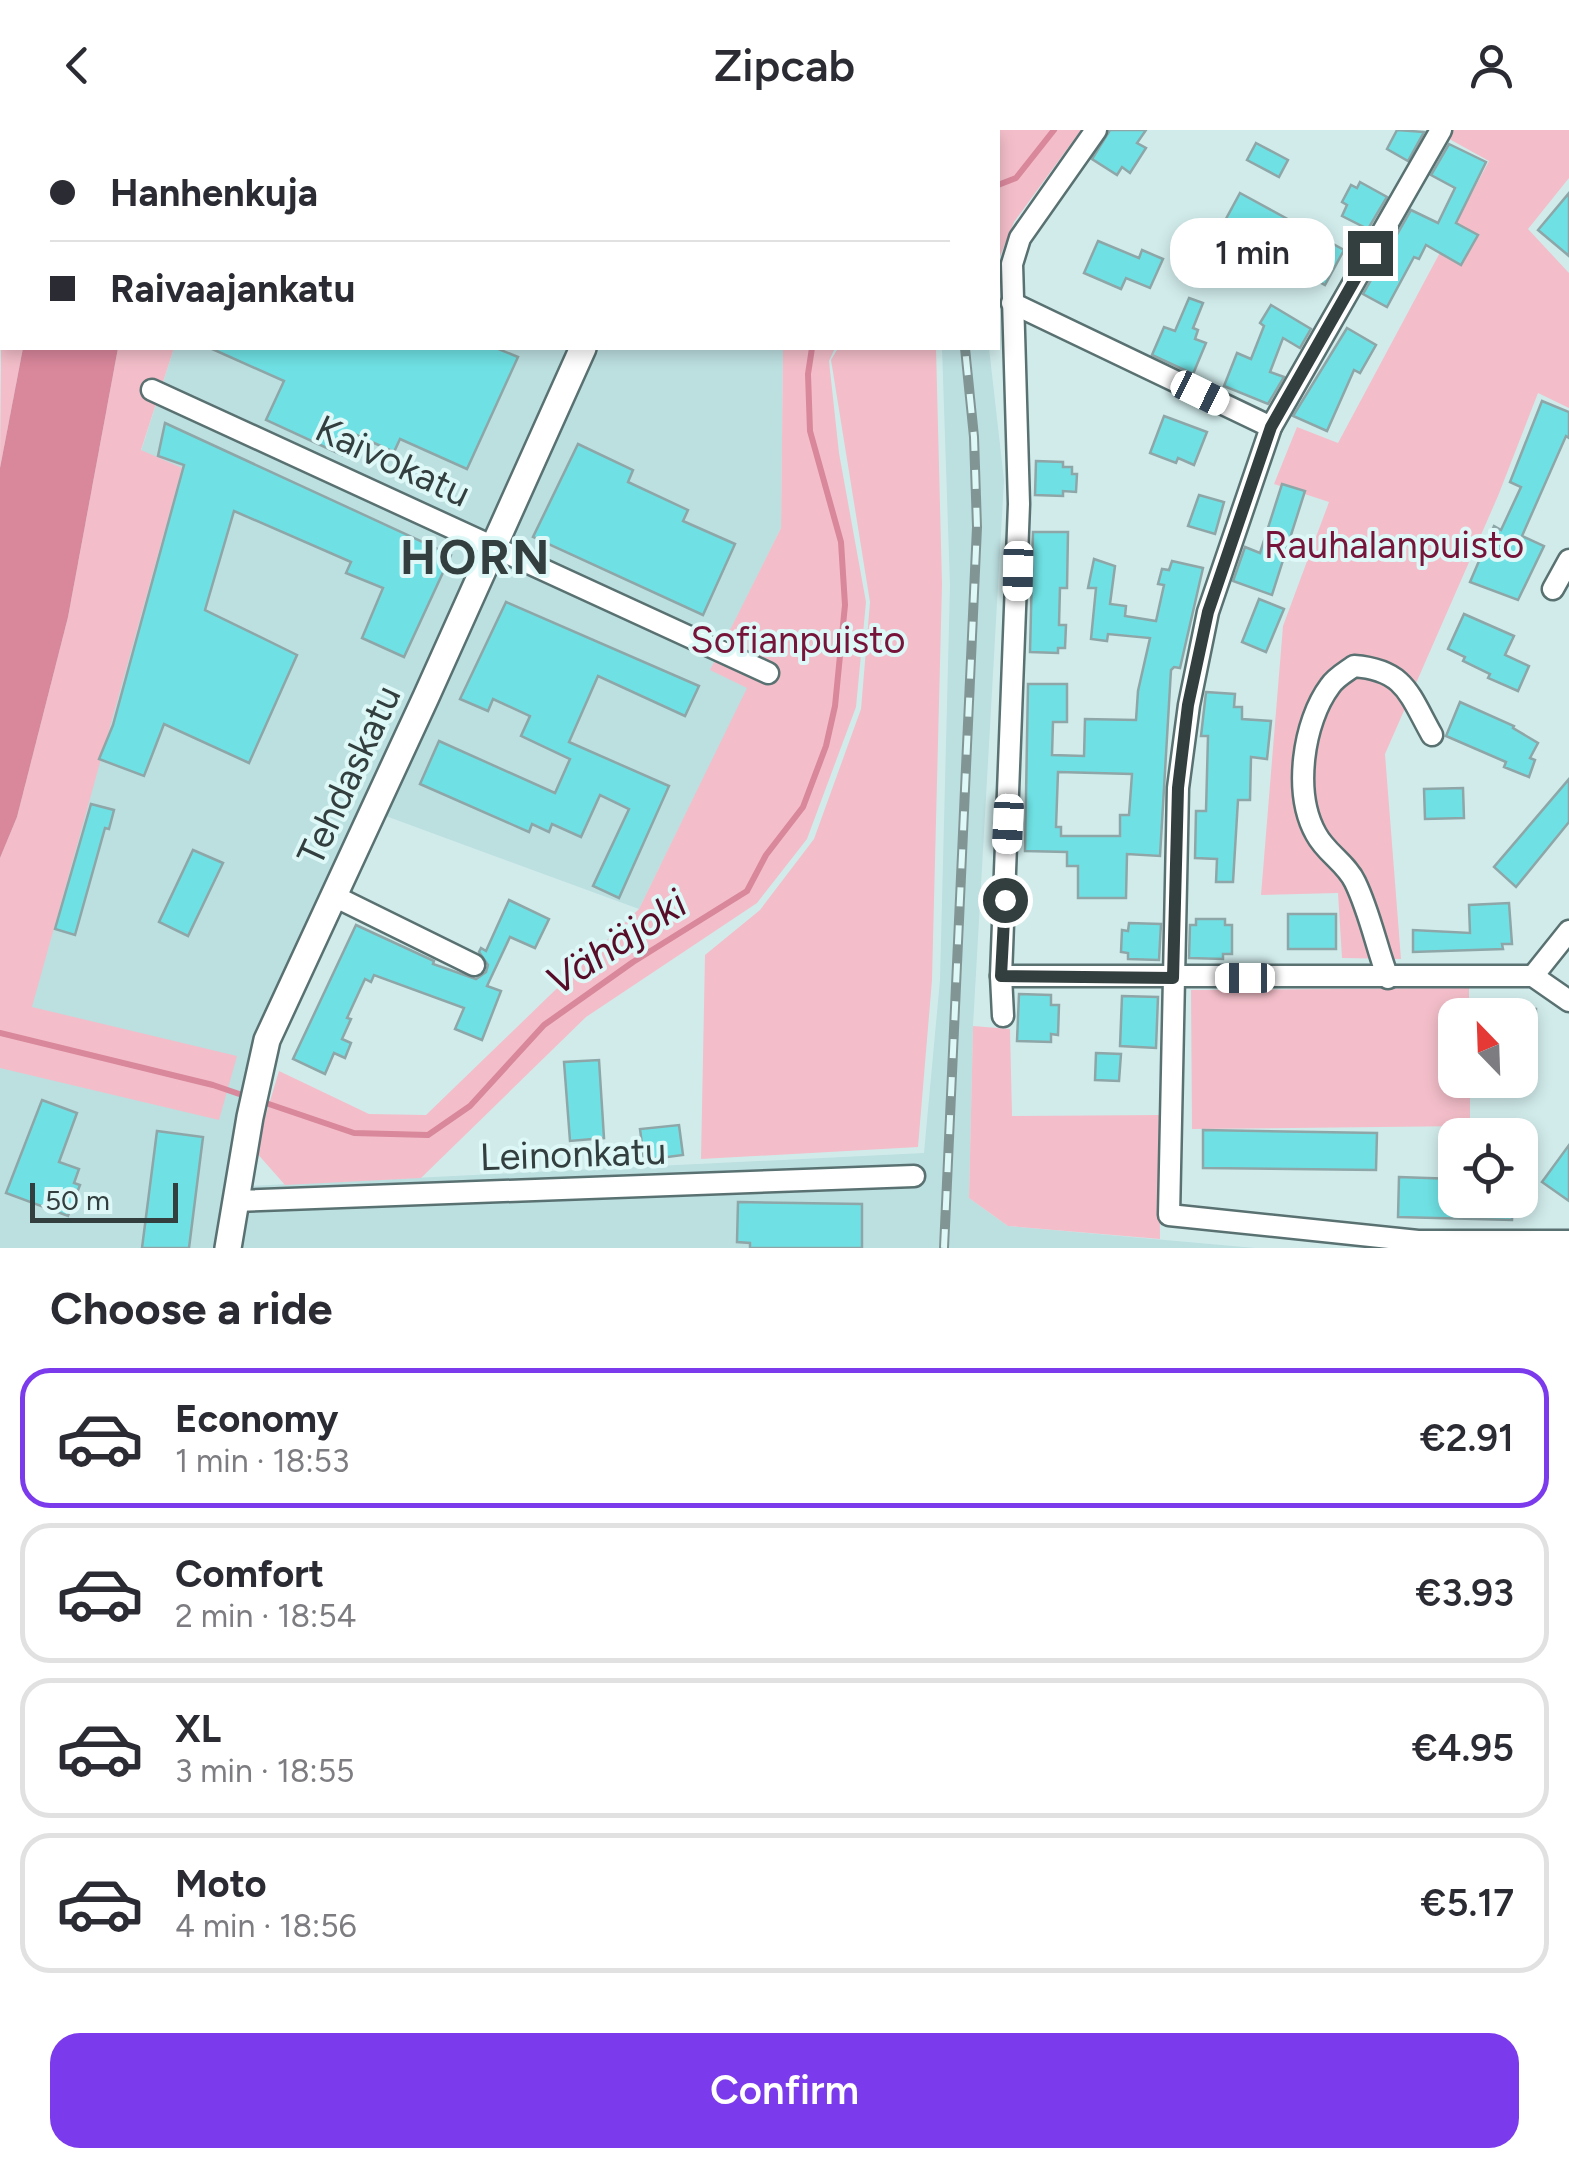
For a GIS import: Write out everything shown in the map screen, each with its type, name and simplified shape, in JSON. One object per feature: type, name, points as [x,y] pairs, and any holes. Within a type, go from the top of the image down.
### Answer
[{"type":"street","points":[[1003,1016],[1001,976],[1020,504],[1012,264],[1020,238],[1096,130]]},
{"type":"street","points":[[1440,130],[1271,427],[1208,612],[1188,705],[1178,788],[1169,1215],[1418,1241],[1569,1241]]},
{"type":"street","points":[[1012,303],[1271,427]]},
{"type":"street","name":"Tehdaskatu","points":[[228,1248],[267,1040],[582,350]]},
{"type":"street","name":"Kaivokatu","points":[[152,390],[768,673]]},
{"type":"street","points":[[1553,589],[1569,560]]},
{"type":"street","points":[[1388,978],[1368,908],[1349,869],[1315,833],[1304,790],[1306,736],[1333,681],[1354,666],[1381,668],[1403,684],[1432,735]]},
{"type":"street","points":[[334,896],[474,965]]},
{"type":"street","points":[[1533,976],[1569,931]]},
{"type":"street","points":[[1001,976],[1533,976],[1569,1001]]},
{"type":"street","name":"Leinonkatu","points":[[234,1200],[914,1176]]},
{"type":"shaded area","points":[[23,350],[118,350],[68,617],[17,817],[0,858],[0,468]]},
{"type":"shaded area","points":[[173,350],[783,350],[781,528],[711,670],[748,688],[639,909],[383,815],[270,1066],[249,1186],[924,1153],[940,980],[950,586],[942,350],[989,350],[1004,480],[973,1026],[969,1198],[1008,1226],[1255,1248],[0,1248],[0,1033],[181,468],[141,451]]},
{"type":"green space","points":[[1000,130],[1081,130],[1014,222],[1000,256]]},
{"type":"green space","name":"Rauhalanpuisto","points":[[1433,130],[1569,130],[1569,178],[1528,229],[1569,273],[1569,408],[1538,393],[1498,496],[1385,754],[1401,959],[1342,958],[1338,893],[1261,895],[1283,626],[1329,502],[1274,484],[1297,427],[1338,443],[1489,161]]},
{"type":"green space","points":[[1,350],[23,350],[0,468]]},
{"type":"green space","points":[[118,350],[173,350],[141,450],[182,468],[32,1007],[237,1056],[219,1120],[0,1068],[0,858],[17,817],[68,617]]},
{"type":"green space","name":"Sofianpuisto","points":[[783,350],[834,350],[829,361],[839,453],[866,602],[856,707],[807,839],[757,903],[586,1017],[421,1178],[285,1185],[255,1151],[279,1071],[369,1114],[426,1115],[639,909],[747,688],[710,670],[781,528]]},
{"type":"green space","points":[[837,350],[936,350],[942,584],[932,980],[918,1147],[701,1159],[705,955],[760,910],[814,839],[861,709],[870,602],[831,360]]},
{"type":"green space","points":[[1469,988],[1469,998],[1438,998],[1438,1098],[1470,1098],[1470,1118],[1438,1118],[1438,1126],[1192,1129],[1191,990]]},
{"type":"green space","points":[[973,1026],[1010,1029],[1012,1116],[1159,1115],[1160,1239],[1008,1226],[969,1198]]},
{"type":"building","points":[[1110,130],[1146,130],[1137,143],[1146,148],[1130,173],[1122,167],[1117,175],[1092,159]]},
{"type":"building","points":[[1397,130],[1424,132],[1408,161],[1387,149]]},
{"type":"building","points":[[1256,143],[1288,160],[1279,177],[1247,160]]},
{"type":"building","points":[[1449,144],[1486,162],[1456,223],[1478,235],[1461,265],[1426,245],[1419,259],[1414,257],[1387,307],[1363,294],[1411,210],[1438,223],[1455,188],[1431,175]]},
{"type":"building","points":[[1360,182],[1387,197],[1368,229],[1342,216],[1347,205],[1342,202],[1351,185],[1357,188]]},
{"type":"building","points":[[1240,193],[1344,250],[1325,285],[1221,228]]},
{"type":"building","points":[[1569,193],[1569,256],[1538,230]]},
{"type":"building","points":[[1098,241],[1139,258],[1142,250],[1163,259],[1150,288],[1126,278],[1121,289],[1084,273]]},
{"type":"building","points":[[1189,298],[1203,303],[1193,328],[1198,330],[1195,339],[1206,343],[1193,374],[1152,355],[1164,327],[1175,331]]},
{"type":"building","points":[[1271,305],[1311,329],[1300,348],[1283,338],[1270,372],[1284,377],[1268,404],[1224,386],[1237,353],[1251,359],[1264,326],[1260,323]]},
{"type":"building","points":[[1347,328],[1376,345],[1360,373],[1354,370],[1327,431],[1293,416]]},
{"type":"building","points":[[214,350],[501,350],[518,357],[467,469],[400,439],[394,452],[352,433],[342,455],[266,420],[284,381]]},
{"type":"building","points":[[1542,401],[1569,412],[1569,438],[1566,436],[1522,536],[1544,546],[1518,600],[1470,582],[1494,526],[1501,530],[1521,487],[1510,482]]},
{"type":"building","points":[[1164,416],[1207,432],[1194,465],[1150,453]]},
{"type":"building","points":[[165,423],[451,555],[404,657],[362,638],[383,588],[346,573],[351,562],[234,511],[205,610],[297,655],[249,763],[164,724],[144,776],[99,759],[113,725],[184,465],[158,456]]},
{"type":"building","points":[[578,444],[633,470],[628,482],[688,510],[683,521],[735,544],[703,615],[533,537]]},
{"type":"building","points":[[1036,461],[1063,462],[1063,467],[1072,467],[1072,474],[1077,474],[1076,492],[1063,491],[1063,496],[1035,495]]},
{"type":"building","points":[[1282,484],[1305,491],[1272,595],[1233,581],[1245,547],[1260,553]]},
{"type":"building","points":[[1199,495],[1224,502],[1215,534],[1188,526]]},
{"type":"building","points":[[1033,532],[1068,532],[1067,588],[1060,588],[1059,625],[1066,625],[1065,648],[1058,648],[1058,653],[1030,652]]},
{"type":"building","points":[[1094,559],[1115,566],[1110,604],[1126,606],[1125,616],[1156,621],[1164,585],[1158,584],[1162,569],[1169,570],[1172,561],[1203,568],[1180,668],[1171,670],[1160,856],[1127,854],[1126,898],[1078,898],[1078,866],[1067,866],[1067,852],[1025,851],[1028,684],[1067,684],[1067,722],[1053,722],[1052,755],[1084,756],[1085,719],[1136,720],[1150,638],[1108,634],[1107,641],[1091,639],[1096,588],[1088,588]],"holes":[[[1058,772],[1132,774],[1129,815],[1120,815],[1120,836],[1061,836],[1061,827],[1056,827]]]},
{"type":"building","points":[[1259,599],[1284,609],[1266,652],[1242,642]]},
{"type":"building","points":[[506,602],[699,686],[685,716],[598,676],[569,742],[669,786],[619,898],[593,886],[629,809],[600,795],[581,837],[552,824],[549,832],[532,824],[529,832],[420,784],[439,741],[555,793],[570,759],[521,736],[530,716],[493,699],[488,711],[460,699]]},
{"type":"building","points":[[1464,614],[1514,636],[1505,655],[1529,666],[1518,691],[1488,678],[1490,674],[1448,649]]},
{"type":"building","points":[[1206,692],[1235,694],[1234,707],[1242,707],[1242,719],[1271,721],[1267,759],[1251,757],[1250,800],[1238,800],[1233,882],[1216,882],[1217,859],[1195,858],[1196,811],[1206,811],[1208,736],[1201,736]]},
{"type":"building","points":[[1460,702],[1514,726],[1538,743],[1530,758],[1535,760],[1529,777],[1504,767],[1506,762],[1446,736]]},
{"type":"building","points":[[1569,779],[1569,822],[1516,887],[1494,867]]},
{"type":"building","points":[[1463,788],[1464,818],[1425,819],[1424,789]]},
{"type":"building","points":[[91,804],[114,810],[109,829],[105,828],[75,935],[55,929]]},
{"type":"building","points":[[193,850],[223,863],[188,936],[159,922]]},
{"type":"building","points":[[509,900],[549,919],[535,948],[510,937],[487,986],[501,991],[482,1040],[455,1029],[464,1008],[374,975],[371,982],[365,979],[347,1018],[351,1019],[342,1039],[351,1043],[345,1058],[334,1053],[325,1074],[293,1059],[356,925],[434,961],[433,964],[476,979],[486,972],[488,965],[479,952],[481,948],[486,951]]},
{"type":"building","points":[[1509,903],[1512,944],[1502,944],[1503,949],[1413,952],[1413,930],[1470,933],[1469,905]]},
{"type":"building","points":[[1288,914],[1336,914],[1336,949],[1288,949]]},
{"type":"building","points":[[1196,919],[1225,919],[1225,925],[1232,925],[1232,954],[1223,954],[1223,959],[1189,958],[1190,925],[1196,925]]},
{"type":"building","points":[[1129,923],[1161,924],[1159,960],[1128,959],[1128,953],[1121,952],[1122,930],[1128,931]]},
{"type":"building","points":[[1019,994],[1051,995],[1051,1005],[1059,1005],[1058,1035],[1051,1034],[1051,1042],[1017,1041]]},
{"type":"building","points":[[1122,996],[1158,997],[1156,1048],[1120,1046]]},
{"type":"building","points":[[1096,1053],[1121,1054],[1119,1081],[1095,1080]]},
{"type":"building","points":[[599,1060],[604,1138],[570,1141],[564,1062]]},
{"type":"building","points":[[42,1100],[77,1113],[59,1162],[79,1169],[74,1183],[80,1185],[68,1216],[6,1193]]},
{"type":"building","points":[[679,1125],[683,1155],[644,1160],[640,1129]]},
{"type":"building","points":[[1203,1130],[1377,1133],[1376,1170],[1203,1168]]},
{"type":"building","points":[[157,1131],[203,1137],[189,1248],[142,1248]]},
{"type":"building","points":[[1569,1145],[1569,1201],[1542,1182]]},
{"type":"building","points":[[1399,1177],[1438,1178],[1438,1218],[1512,1218],[1512,1220],[1398,1217]]},
{"type":"building","points":[[738,1202],[862,1204],[862,1248],[750,1248],[750,1243],[737,1242]]},
{"type":"waterway","name":"Vähäjoki","points":[[1000,184],[1016,178],[1054,130]]},
{"type":"waterway","name":"Vähäjoki","points":[[260,1101],[354,1133],[428,1135],[470,1106],[544,1025],[633,962],[747,891],[766,855],[803,807],[826,746],[835,706],[845,605],[841,542],[810,431],[808,374],[812,350]]},
{"type":"waterway","name":"Vähäjoki","points":[[0,1033],[248,1097]]},
{"type":"railway","points":[[944,1248],[977,527],[965,350]]},
{"type":"district","name":"HORN","points":[[476,557]]},
{"type":"route","points":[[1005,900],[1001,976],[1173,978],[1178,788],[1188,705],[1208,612],[1271,427],[1370,253]]}]
